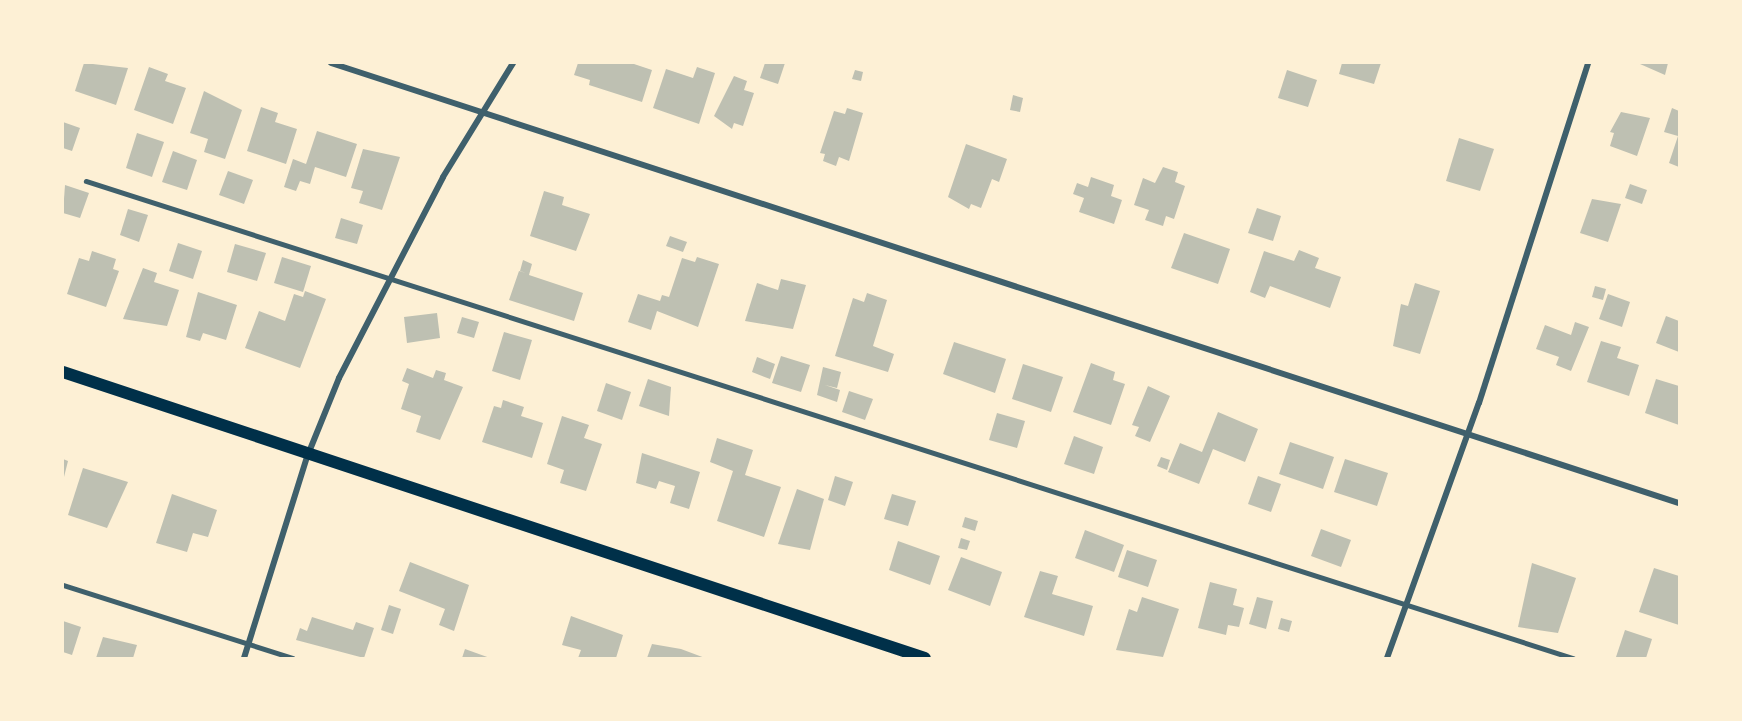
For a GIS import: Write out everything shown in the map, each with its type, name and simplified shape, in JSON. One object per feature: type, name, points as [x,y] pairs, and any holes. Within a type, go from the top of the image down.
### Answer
[{"type":"main road","points":[[63,372],[307,457],[925,658]]},
{"type":"street","points":[[331,63],[1679,503]]},
{"type":"street","points":[[244,658],[307,457],[339,378],[392,276],[513,63]]},
{"type":"street","points":[[1387,658],[1465,435],[1588,63]]},
{"type":"lane","points":[[86,181],[392,276],[1573,658]]},
{"type":"lane","points":[[63,585],[293,658]]},
{"type":"building","points":[[84,63],[128,68],[116,105],[75,91]]},
{"type":"building","points":[[578,63],[631,63],[652,70],[642,102],[589,85],[590,80],[574,75]]},
{"type":"building","points":[[765,63],[785,63],[778,84],[760,78]]},
{"type":"building","points":[[1342,63],[1381,63],[1374,84],[1339,74]]},
{"type":"building","points":[[1640,63],[1668,63],[1665,75],[1640,64]]},
{"type":"building","points":[[149,67],[168,74],[165,81],[186,88],[173,124],[134,110]]},
{"type":"building","points":[[697,67],[715,73],[699,124],[653,108],[666,69],[693,78]]},
{"type":"building","points":[[855,70],[863,72],[861,81],[852,79]]},
{"type":"building","points":[[1287,70],[1317,80],[1308,107],[1278,98]]},
{"type":"building","points":[[734,76],[747,81],[744,90],[754,93],[743,126],[734,123],[732,129],[714,116]]},
{"type":"building","points":[[204,91],[242,110],[225,159],[204,152],[208,139],[190,133]]},
{"type":"building","points":[[1013,95],[1023,98],[1020,112],[1010,110]]},
{"type":"building","points":[[261,107],[278,113],[275,122],[297,129],[286,164],[247,151]]},
{"type":"building","points":[[847,108],[863,113],[849,161],[839,157],[836,166],[823,161],[825,154],[820,153],[834,111],[845,114]]},
{"type":"building","points":[[1672,108],[1679,111],[1679,167],[1669,163],[1678,136],[1664,132]]},
{"type":"building","points":[[1621,112],[1650,118],[1637,156],[1610,146],[1614,133],[1610,132]]},
{"type":"building","points":[[63,122],[80,128],[72,151],[63,148]]},
{"type":"building","points":[[317,131],[357,144],[346,177],[315,167],[310,184],[300,181],[296,191],[284,187],[293,159],[306,164]]},
{"type":"building","points":[[137,133],[164,142],[152,177],[126,168]]},
{"type":"building","points":[[1459,138],[1494,149],[1480,191],[1446,181]]},
{"type":"building","points":[[966,144],[1007,159],[999,182],[992,179],[981,208],[971,204],[969,209],[948,197]]},
{"type":"building","points":[[363,149],[400,157],[382,210],[359,203],[363,191],[351,188]]},
{"type":"building","points":[[173,151],[197,160],[187,190],[162,182]]},
{"type":"building","points":[[1163,167],[1178,172],[1175,182],[1185,186],[1174,219],[1166,216],[1163,226],[1145,220],[1149,210],[1134,205],[1143,178],[1155,183]]},
{"type":"building","points":[[228,171],[253,180],[244,204],[219,195]]},
{"type":"building","points":[[1091,177],[1114,185],[1111,196],[1122,200],[1114,224],[1079,212],[1084,198],[1073,194],[1077,183],[1088,187]]},
{"type":"building","points":[[1630,184],[1647,190],[1642,204],[1625,198]]},
{"type":"building","points":[[65,185],[89,193],[80,218],[63,213]]},
{"type":"building","points":[[544,191],[564,197],[562,205],[590,214],[576,251],[530,236]]},
{"type":"building","points":[[1592,199],[1621,204],[1608,242],[1580,233]]},
{"type":"building","points":[[1257,208],[1281,216],[1273,241],[1248,233]]},
{"type":"building","points":[[128,209],[148,215],[139,242],[120,235]]},
{"type":"building","points":[[341,218],[363,225],[357,244],[335,238]]},
{"type":"building","points":[[1184,233],[1230,249],[1218,284],[1171,268]]},
{"type":"building","points":[[670,236],[687,242],[683,252],[666,246]]},
{"type":"building","points":[[178,243],[202,251],[193,279],[169,271]]},
{"type":"building","points":[[235,244],[266,253],[257,281],[227,272]]},
{"type":"building","points":[[1299,250],[1319,258],[1315,268],[1341,277],[1330,308],[1270,286],[1265,298],[1250,292],[1264,251],[1294,261]]},
{"type":"building","points":[[92,251],[116,259],[113,269],[119,271],[106,307],[67,294],[79,258],[89,261]]},
{"type":"building","points":[[282,257],[311,266],[303,292],[274,283]]},
{"type":"building","points":[[697,257],[719,264],[698,327],[657,311],[651,330],[628,322],[638,294],[660,301],[662,295],[669,297],[682,258],[695,262]]},
{"type":"building","points":[[523,260],[532,264],[529,275],[583,293],[574,321],[509,300],[519,271],[526,273],[520,271]]},
{"type":"building","points":[[143,268],[157,273],[154,282],[179,290],[167,326],[123,319]]},
{"type":"building","points":[[781,279],[806,285],[793,329],[745,321],[757,283],[778,290]]},
{"type":"building","points":[[1415,283],[1440,291],[1420,354],[1393,346],[1401,304],[1408,306]]},
{"type":"building","points":[[1595,286],[1606,289],[1603,300],[1592,297]]},
{"type":"building","points":[[305,291],[326,299],[300,368],[245,348],[259,311],[285,321],[294,294],[303,297]]},
{"type":"building","points":[[198,292],[237,305],[226,340],[203,333],[200,341],[186,337]]},
{"type":"building","points":[[867,293],[887,300],[873,346],[894,354],[888,372],[835,356],[853,298],[864,302]]},
{"type":"building","points":[[1608,294],[1630,302],[1622,327],[1599,319]]},
{"type":"building","points":[[437,313],[440,338],[407,343],[404,317]]},
{"type":"building","points":[[1666,316],[1679,321],[1679,352],[1656,343]]},
{"type":"building","points":[[462,317],[479,322],[474,338],[457,333]]},
{"type":"building","points":[[1575,322],[1589,327],[1571,371],[1556,365],[1559,357],[1536,349],[1545,325],[1571,335]]},
{"type":"building","points":[[504,332],[532,340],[520,380],[492,371]]},
{"type":"building","points":[[1601,341],[1621,347],[1617,358],[1639,365],[1629,396],[1587,382]]},
{"type":"building","points":[[954,342],[1006,359],[995,393],[943,374]]},
{"type":"building","points":[[781,356],[810,365],[801,392],[772,383]]},
{"type":"building","points":[[757,357],[775,364],[770,379],[752,372]]},
{"type":"building","points":[[1091,363],[1115,372],[1113,380],[1125,384],[1111,425],[1073,412]]},
{"type":"building","points":[[1023,364],[1063,377],[1051,412],[1012,399]]},
{"type":"building","points":[[823,367],[841,372],[837,388],[825,385],[840,390],[837,402],[817,395]]},
{"type":"building","points":[[407,368],[433,378],[436,370],[446,373],[444,380],[463,387],[440,440],[416,432],[421,416],[401,409],[409,384],[402,381]]},
{"type":"building","points":[[648,379],[671,387],[669,416],[639,406]]},
{"type":"building","points":[[1656,379],[1679,386],[1679,425],[1645,413]]},
{"type":"building","points":[[606,383],[631,392],[622,420],[597,411]]},
{"type":"building","points":[[1148,386],[1170,396],[1150,442],[1135,436],[1139,427],[1132,425]]},
{"type":"building","points":[[849,391],[873,399],[865,420],[842,412]]},
{"type":"building","points":[[503,400],[524,407],[521,416],[543,423],[532,458],[482,442],[494,406],[501,408]]},
{"type":"building","points":[[1218,412],[1258,429],[1245,462],[1213,449],[1199,484],[1168,472],[1180,443],[1202,452]]},
{"type":"building","points":[[997,413],[1025,421],[1017,448],[989,440]]},
{"type":"building","points":[[562,416],[589,425],[584,438],[602,444],[586,491],[560,483],[564,470],[547,464]]},
{"type":"building","points":[[1074,436],[1103,447],[1094,474],[1064,464]]},
{"type":"building","points":[[717,438],[753,450],[745,475],[781,487],[764,537],[717,521],[733,471],[710,462]]},
{"type":"building","points":[[1290,442],[1334,457],[1323,489],[1279,474]]},
{"type":"building","points":[[642,453],[700,472],[689,509],[670,503],[675,486],[659,481],[656,489],[636,483]]},
{"type":"building","points":[[1161,457],[1170,460],[1167,470],[1157,466]]},
{"type":"building","points":[[63,459],[68,461],[64,477],[63,476]]},
{"type":"building","points":[[1345,459],[1388,473],[1377,506],[1334,492]]},
{"type":"building","points":[[83,468],[128,482],[107,528],[68,515]]},
{"type":"building","points":[[835,476],[853,482],[845,506],[828,500]]},
{"type":"building","points":[[1258,476],[1281,484],[1271,512],[1248,504]]},
{"type":"building","points":[[797,489],[824,499],[810,550],[778,544]]},
{"type":"building","points":[[172,494],[217,510],[208,537],[193,533],[187,552],[156,543]]},
{"type":"building","points":[[892,494],[916,501],[908,526],[884,519]]},
{"type":"building","points":[[965,517],[978,521],[975,531],[962,527]]},
{"type":"building","points":[[1321,529],[1351,540],[1341,567],[1311,556]]},
{"type":"building","points":[[1085,530],[1124,545],[1114,572],[1075,558]]},
{"type":"building","points":[[961,538],[970,541],[967,550],[958,548]]},
{"type":"building","points":[[898,541],[940,556],[930,585],[889,570]]},
{"type":"building","points":[[1127,550],[1157,560],[1148,587],[1118,577]]},
{"type":"building","points":[[961,557],[1002,572],[990,606],[948,590]]},
{"type":"building","points":[[410,562],[469,585],[454,631],[439,625],[445,609],[399,591]]},
{"type":"building","points":[[1532,563],[1576,578],[1558,633],[1518,627]]},
{"type":"building","points":[[1654,568],[1679,576],[1679,625],[1639,612]]},
{"type":"building","points":[[1040,571],[1058,576],[1052,594],[1093,606],[1084,636],[1024,617]]},
{"type":"building","points":[[1210,582],[1237,589],[1233,605],[1244,608],[1239,627],[1228,625],[1226,635],[1198,628]]},
{"type":"building","points":[[1142,597],[1179,609],[1163,657],[1116,650],[1129,609],[1137,612]]},
{"type":"building","points":[[1257,597],[1273,601],[1266,629],[1249,624]]},
{"type":"building","points":[[389,605],[401,609],[393,634],[381,630]]},
{"type":"building","points":[[571,616],[623,635],[616,658],[578,658],[581,650],[562,645]]},
{"type":"building","points":[[312,617],[353,630],[356,622],[374,628],[364,658],[296,640],[300,628],[307,631]]},
{"type":"building","points":[[1281,618],[1292,621],[1289,632],[1278,629]]},
{"type":"building","points":[[63,621],[81,627],[72,655],[63,652]]},
{"type":"building","points":[[1625,630],[1652,639],[1646,658],[1616,657]]},
{"type":"building","points":[[103,637],[137,645],[133,658],[96,658]]},
{"type":"building","points":[[652,644],[681,649],[705,658],[647,658]]},
{"type":"building","points":[[465,649],[490,658],[462,658]]}]
